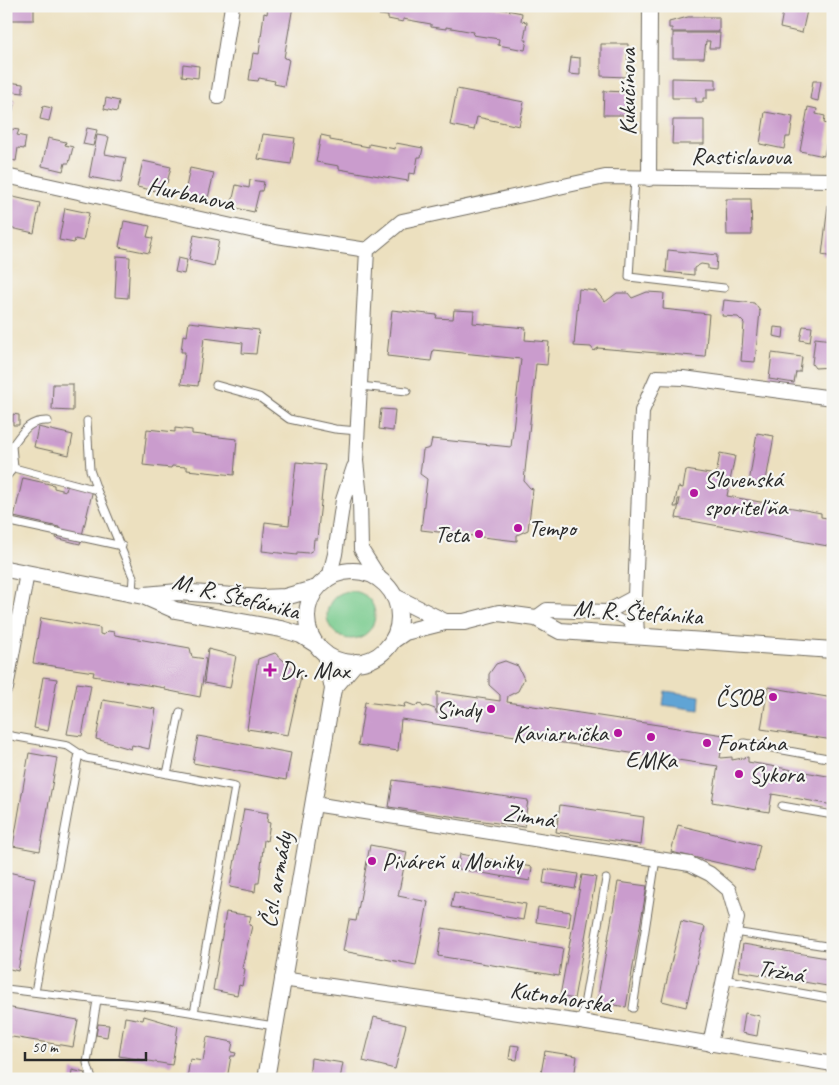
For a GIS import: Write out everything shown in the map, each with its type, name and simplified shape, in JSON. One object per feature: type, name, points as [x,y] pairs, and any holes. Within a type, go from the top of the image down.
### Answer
[{"type":"street","points":[[218,97],[232,6]]},
{"type":"street","name":"Kukučínova","points":[[642,178],[650,6]]},
{"type":"street","name":"Hurbanova","points":[[6,176],[277,236],[367,250]]},
{"type":"street","name":"Rastislavova","points":[[367,250],[402,221],[605,177],[833,180]]},
{"type":"street","points":[[367,250],[356,461],[360,498],[361,549],[380,579],[395,597],[445,622]]},
{"type":"street","points":[[637,635],[635,597],[642,411],[651,385],[657,377],[683,378],[833,398]]},
{"type":"street","points":[[333,689],[322,649],[308,623],[308,613],[336,554],[343,500],[356,461]]},
{"type":"street","name":"M. R. Štefánika","points":[[6,569],[137,594],[175,610],[282,629],[301,635],[322,649]]},
{"type":"street","points":[[323,583],[352,570],[364,572],[380,579]]},
{"type":"street","points":[[6,688],[27,573]]},
{"type":"street","name":"M. R. Štefánika","points":[[137,594],[178,592],[261,598],[285,597],[323,583]]},
{"type":"street","points":[[322,649],[345,662],[375,658],[392,641],[398,629],[400,615],[395,597]]},
{"type":"street","points":[[536,618],[547,610],[607,612],[635,597]]},
{"type":"street","name":"M. R. Štefánika","points":[[392,641],[405,632],[445,622],[464,622],[499,613],[536,618],[560,631],[833,650]]},
{"type":"street","points":[[333,689],[356,662]]},
{"type":"street","name":"Čsl. armády","points":[[266,1079],[333,689]]},
{"type":"street","name":"Zimná","points":[[314,804],[690,864],[710,874],[729,890],[736,918],[734,932]]},
{"type":"street","points":[[710,1044],[734,932]]},
{"type":"street","name":"Kutnohorská","points":[[282,979],[580,1022],[833,1064]]},
{"type":"lane","points":[[642,178],[629,277],[724,288]]},
{"type":"lane","points":[[216,385],[259,397],[289,419],[334,429],[358,431]]},
{"type":"lane","points":[[360,386],[407,391]]},
{"type":"lane","points":[[6,477],[14,468],[12,446],[28,425],[38,420],[48,421]]},
{"type":"lane","points":[[87,421],[90,470],[134,577],[137,594]]},
{"type":"lane","points":[[14,468],[97,490]]},
{"type":"lane","points":[[6,521],[122,546]]},
{"type":"lane","points":[[607,612],[625,621],[637,635]]},
{"type":"lane","points":[[167,774],[180,712]]},
{"type":"lane","points":[[6,735],[68,746],[86,758],[235,788],[194,1013]]},
{"type":"lane","points":[[744,743],[833,759]]},
{"type":"lane","points":[[35,992],[79,753]]},
{"type":"lane","points":[[782,806],[833,815]]},
{"type":"lane","points":[[633,1008],[656,859]]},
{"type":"lane","points":[[580,1022],[606,879]]},
{"type":"lane","points":[[734,932],[833,947]]},
{"type":"lane","name":"Tržná","points":[[723,979],[833,999]]},
{"type":"lane","points":[[6,989],[194,1013],[274,1026]]},
{"type":"lane","points":[[92,1079],[87,1063],[97,1000]]},
{"type":"green space","points":[[351,591],[360,593],[368,598],[373,606],[375,615],[373,624],[368,632],[360,637],[351,639],[342,637],[334,632],[329,624],[327,615],[329,606],[334,598],[342,593]]},
{"type":"water","points":[[665,691],[700,696],[699,710],[663,705]]},
{"type":"building","points":[[10,6],[34,6],[34,20],[7,20],[7,10],[10,10]]},
{"type":"building","points":[[268,6],[293,6],[284,58],[289,59],[284,86],[274,84],[275,81],[259,78],[258,81],[249,80],[253,53],[259,54],[264,13],[267,14]]},
{"type":"building","points":[[372,6],[486,6],[522,13],[521,21],[527,22],[524,40],[527,40],[525,50],[498,45],[499,39],[473,35],[474,32],[446,27],[446,29],[431,27],[431,24],[403,19],[403,22],[388,19],[388,16],[379,15],[380,11],[371,10]]},
{"type":"building","points":[[784,6],[808,6],[802,33],[780,28]]},
{"type":"building","points":[[688,17],[719,17],[719,32],[672,32],[672,28],[669,28],[669,22]]},
{"type":"building","points":[[673,33],[720,33],[719,48],[709,48],[710,41],[706,41],[704,58],[673,58]]},
{"type":"building","points":[[601,44],[628,44],[627,77],[601,76]]},
{"type":"building","points":[[571,57],[580,58],[580,75],[569,74]]},
{"type":"building","points":[[183,64],[199,66],[198,78],[182,76]]},
{"type":"building","points":[[672,78],[716,79],[716,89],[707,89],[707,98],[703,98],[703,102],[696,102],[696,98],[672,98]]},
{"type":"building","points":[[813,81],[821,81],[818,101],[810,99]]},
{"type":"building","points":[[8,82],[23,84],[23,93],[7,91]]},
{"type":"building","points":[[457,89],[524,102],[519,126],[477,117],[474,130],[450,125]]},
{"type":"building","points":[[604,91],[627,92],[627,115],[603,115]]},
{"type":"building","points":[[7,98],[15,100],[12,114],[6,112]]},
{"type":"building","points":[[106,98],[119,101],[117,112],[104,109]]},
{"type":"building","points":[[43,106],[52,108],[49,121],[40,119]]},
{"type":"building","points":[[808,107],[817,109],[816,114],[825,116],[824,123],[830,125],[824,156],[800,151]]},
{"type":"building","points":[[765,112],[793,117],[790,137],[786,137],[784,149],[760,144]]},
{"type":"building","points":[[673,120],[704,120],[704,144],[672,144]]},
{"type":"building","points":[[87,128],[97,130],[93,146],[83,144]]},
{"type":"building","points":[[12,129],[19,130],[17,135],[26,137],[24,149],[18,148],[16,161],[6,159],[6,133],[11,134]]},
{"type":"building","points":[[263,134],[295,138],[291,164],[258,159]]},
{"type":"building","points":[[97,135],[109,137],[105,154],[126,158],[121,183],[89,177]]},
{"type":"building","points":[[321,135],[330,137],[330,140],[369,147],[369,144],[395,149],[396,143],[423,148],[421,157],[418,157],[415,174],[409,173],[408,181],[339,169],[339,166],[316,162]]},
{"type":"building","points":[[48,138],[66,142],[65,145],[73,147],[69,163],[65,163],[63,171],[42,166]]},
{"type":"building","points":[[143,161],[171,167],[167,183],[163,181],[161,192],[137,187]]},
{"type":"building","points":[[190,168],[214,173],[207,202],[184,197]]},
{"type":"building","points":[[250,180],[264,182],[262,191],[259,191],[254,212],[231,207],[236,185],[249,188]]},
{"type":"building","points":[[9,196],[40,203],[34,233],[6,227]]},
{"type":"building","points":[[726,199],[751,199],[752,235],[727,235]]},
{"type":"building","points":[[828,205],[833,206],[833,257],[822,255]]},
{"type":"building","points":[[65,208],[89,213],[83,241],[75,239],[74,243],[59,240]]},
{"type":"building","points":[[124,221],[150,226],[147,237],[153,238],[149,253],[119,247]]},
{"type":"building","points":[[194,235],[219,240],[214,266],[189,260]]},
{"type":"building","points":[[668,250],[717,255],[716,270],[708,269],[708,265],[701,264],[694,268],[694,275],[666,272]]},
{"type":"building","points":[[6,253],[11,254],[7,272],[6,271]]},
{"type":"building","points":[[117,256],[130,257],[128,298],[115,297]]},
{"type":"building","points":[[178,258],[187,260],[184,274],[175,272]]},
{"type":"building","points":[[579,289],[596,291],[605,302],[617,293],[628,293],[632,298],[647,292],[664,293],[663,309],[709,314],[705,357],[598,348],[594,351],[591,347],[574,346]]},
{"type":"building","points":[[724,300],[754,303],[760,311],[755,362],[741,361],[744,323],[738,317],[722,316]]},
{"type":"building","points":[[392,310],[437,315],[436,318],[453,319],[454,310],[474,311],[473,323],[526,328],[525,340],[549,342],[547,365],[536,364],[524,481],[533,489],[528,530],[517,535],[517,541],[421,530],[427,479],[420,474],[423,450],[430,448],[432,439],[511,447],[521,359],[433,350],[431,361],[387,356]]},
{"type":"building","points":[[189,322],[259,330],[256,354],[242,353],[243,343],[204,338],[198,386],[181,384],[185,352],[181,352],[183,335],[187,336]]},
{"type":"building","points":[[803,326],[812,327],[810,342],[800,340]]},
{"type":"building","points":[[774,327],[784,328],[783,338],[773,336]]},
{"type":"building","points":[[815,338],[833,340],[833,367],[815,368],[812,364]]},
{"type":"building","points":[[772,353],[802,357],[800,372],[796,372],[794,383],[769,379]]},
{"type":"building","points":[[53,384],[73,384],[73,411],[52,410]]},
{"type":"building","points":[[381,409],[395,410],[393,431],[379,429]]},
{"type":"building","points":[[13,414],[19,415],[19,425],[13,425]]},
{"type":"building","points":[[38,427],[73,435],[69,455],[34,447]]},
{"type":"building","points":[[175,428],[192,430],[192,434],[237,439],[234,475],[187,470],[187,467],[172,466],[171,468],[143,465],[147,429],[175,432]]},
{"type":"building","points":[[757,433],[774,436],[765,486],[749,483]]},
{"type":"building","points":[[720,453],[735,456],[727,496],[821,513],[821,517],[833,519],[833,547],[676,518],[680,499],[678,499],[677,507],[674,507],[678,487],[683,488],[686,470],[716,475]]},
{"type":"building","points":[[296,462],[325,465],[317,539],[314,539],[313,550],[308,553],[297,552],[297,555],[262,551],[265,522],[289,525]]},
{"type":"building","points":[[23,478],[54,485],[54,488],[66,491],[69,479],[94,485],[80,544],[56,538],[59,527],[14,517]]},
{"type":"building","points":[[41,618],[100,628],[100,634],[104,635],[108,631],[114,632],[115,635],[190,648],[192,657],[206,659],[200,697],[165,690],[165,688],[93,676],[94,672],[33,663]]},
{"type":"building","points":[[208,649],[236,656],[230,688],[204,683]]},
{"type":"building","points":[[275,653],[301,676],[288,735],[247,729],[258,659]]},
{"type":"building","points":[[505,661],[518,666],[524,679],[518,691],[508,696],[507,702],[724,735],[720,758],[732,757],[732,760],[748,757],[748,762],[833,777],[833,805],[772,794],[769,812],[712,802],[718,766],[401,719],[398,751],[358,745],[365,702],[405,707],[404,704],[407,703],[415,706],[420,703],[423,707],[427,706],[435,709],[437,714],[437,692],[500,701],[500,695],[489,685],[489,674],[496,664]]},
{"type":"building","points":[[43,677],[57,679],[48,731],[34,728]]},
{"type":"building","points":[[77,683],[91,685],[82,736],[67,734]]},
{"type":"building","points":[[768,687],[833,698],[833,740],[761,729]]},
{"type":"building","points":[[103,700],[156,709],[149,749],[132,745],[131,749],[96,739]]},
{"type":"building","points":[[198,736],[291,753],[286,780],[193,763]]},
{"type":"building","points":[[29,753],[57,758],[40,851],[13,846]]},
{"type":"building","points":[[393,780],[528,800],[524,827],[389,807]]},
{"type":"building","points":[[560,805],[644,817],[641,845],[556,832]]},
{"type":"building","points":[[244,809],[268,813],[267,822],[270,823],[267,841],[264,840],[259,883],[256,883],[255,892],[230,887]]},
{"type":"building","points":[[678,825],[760,845],[754,871],[671,852]]},
{"type":"building","points":[[370,845],[407,852],[398,896],[428,902],[416,965],[343,951],[349,920],[356,921]]},
{"type":"building","points":[[460,854],[532,867],[530,881],[458,869]]},
{"type":"building","points":[[545,869],[578,874],[575,889],[543,883]]},
{"type":"building","points":[[8,872],[35,878],[18,971],[6,968]]},
{"type":"building","points":[[582,875],[596,877],[574,999],[560,996]]},
{"type":"building","points":[[618,882],[647,886],[626,1007],[597,1002]]},
{"type":"building","points":[[454,892],[526,904],[523,920],[451,907]]},
{"type":"building","points":[[538,907],[571,912],[569,927],[536,922]]},
{"type":"building","points":[[226,912],[251,916],[249,925],[252,926],[242,968],[245,969],[242,986],[239,985],[237,995],[213,990]]},
{"type":"building","points":[[681,921],[705,927],[686,1007],[662,1001]]},
{"type":"building","points":[[442,928],[563,948],[559,976],[438,956]]},
{"type":"building","points":[[743,944],[833,959],[833,987],[739,971]]},
{"type":"building","points":[[6,1007],[78,1020],[73,1047],[6,1036]]},
{"type":"building","points":[[745,1013],[760,1016],[757,1036],[742,1033]]},
{"type":"building","points":[[144,1016],[178,1026],[172,1065],[119,1056],[125,1017],[143,1020]]},
{"type":"building","points":[[374,1017],[406,1025],[395,1069],[363,1061]]},
{"type":"building","points":[[98,1024],[109,1025],[107,1037],[96,1035]]},
{"type":"building","points":[[207,1037],[233,1042],[231,1052],[236,1053],[235,1056],[231,1056],[227,1079],[187,1079],[190,1059],[203,1061]]},
{"type":"building","points":[[511,1045],[519,1046],[517,1060],[509,1059]]},
{"type":"building","points":[[545,1051],[577,1056],[574,1079],[540,1079]]},
{"type":"building","points":[[311,1058],[343,1063],[340,1079],[309,1079]]},
{"type":"building","points":[[72,1070],[85,1073],[84,1079],[71,1079]]},
{"type":"place","name":"Slovenská sporiteľňa","points":[[694,493]]},
{"type":"place","name":"Tempo","points":[[518,528]]},
{"type":"place","name":"Teta","points":[[479,534]]},
{"type":"place","name":"Dr. Max","points":[[270,670]]},
{"type":"place","name":"ČSOB","points":[[773,697]]},
{"type":"place","name":"Sindy","points":[[491,709]]},
{"type":"place","name":"Kaviarnička","points":[[618,733]]},
{"type":"place","name":"EMKa","points":[[651,737]]},
{"type":"place","name":"Fontána","points":[[707,743]]},
{"type":"place","name":"Sykora","points":[[739,774]]},
{"type":"place","name":"Piváreň u Moniky","points":[[372,861]]}]
